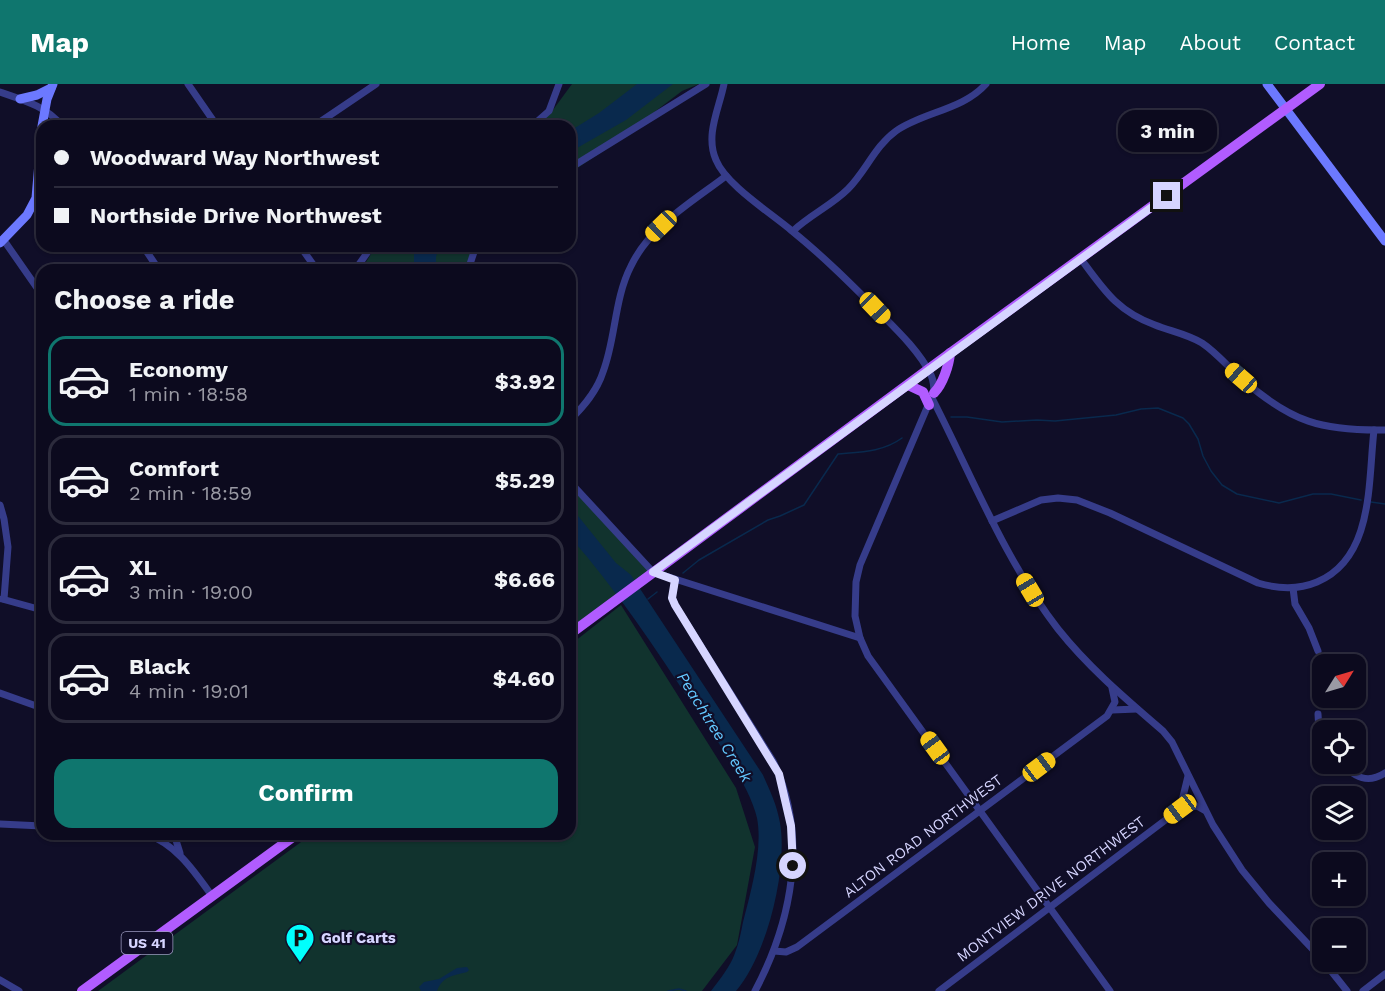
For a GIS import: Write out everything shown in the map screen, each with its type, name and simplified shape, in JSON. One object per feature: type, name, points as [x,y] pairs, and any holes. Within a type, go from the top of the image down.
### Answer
[{"type":"main road","points":[[1268,84],[1385,241]]},
{"type":"main road","points":[[576,630],[950,353],[1320,84]]},
{"type":"main road","points":[[20,99],[37,95],[52,86]]},
{"type":"main road","points":[[43,120],[52,86]]},
{"type":"main road","points":[[2,241],[27,215],[36,198]]},
{"type":"main road","points":[[908,385],[931,398],[939,388],[950,361],[950,353]]},
{"type":"main road","name":"US 41","points":[[82,991],[289,840]]},
{"type":"street","points":[[188,84],[213,120]]},
{"type":"street","points":[[323,120],[376,84]]},
{"type":"street","points":[[539,120],[549,111],[559,84]]},
{"type":"street","points":[[576,164],[706,84]]},
{"type":"street","points":[[724,84],[712,141],[716,160],[726,176],[843,275],[891,324],[928,370],[934,382],[931,398],[860,565],[854,599],[860,638],[868,656],[1110,991]]},
{"type":"street","points":[[793,231],[849,188],[894,133],[919,119],[970,98],[986,84]]},
{"type":"street","points":[[0,92],[44,110],[57,120]]},
{"type":"street","points":[[576,413],[591,397],[603,373],[623,284],[639,251],[661,226],[726,176]]},
{"type":"street","points":[[2,241],[36,287]]},
{"type":"street","points":[[1081,259],[1107,294],[1122,308],[1140,319],[1188,336],[1202,344],[1257,392],[1282,409],[1328,428],[1385,430]]},
{"type":"street","points":[[931,398],[1017,569],[1045,611],[1076,651],[1172,742],[1221,839],[1252,884],[1312,948]]},
{"type":"street","points":[[992,521],[1041,500],[1058,498],[1077,500],[1110,513],[1258,583],[1293,588],[1312,584],[1328,576],[1343,564],[1354,549],[1364,515],[1374,430]]},
{"type":"street","points":[[576,489],[653,572],[860,638]]},
{"type":"street","points":[[0,505],[8,547],[2,599],[36,608]]},
{"type":"street","points":[[675,580],[672,598],[675,605],[773,761],[779,774],[791,826],[793,866],[787,909],[774,951],[755,991]]},
{"type":"street","points":[[1293,588],[1295,604],[1309,628],[1318,651]]},
{"type":"street","points":[[1112,687],[1115,702],[1112,710],[1137,709]]},
{"type":"street","points":[[0,693],[36,706]]},
{"type":"street","name":"ALTON ROAD NORTHWEST","points":[[774,951],[786,952],[797,947],[1112,710]]},
{"type":"street","points":[[1318,714],[1318,720]]},
{"type":"street","points":[[1352,774],[1361,779],[1374,779],[1385,773]]},
{"type":"street","points":[[1188,774],[1180,809],[1197,806],[1205,810]]},
{"type":"street","name":"MONTVIEW DRIVE NORTHWEST","points":[[939,991],[1180,809]]},
{"type":"street","points":[[0,824],[36,826]]},
{"type":"street","points":[[160,840],[181,856],[212,896]]},
{"type":"street","points":[[176,840],[181,856]]},
{"type":"street","points":[[1332,972],[1347,991]]},
{"type":"street","points":[[1363,991],[1385,974]]},
{"type":"street","points":[[0,980],[19,991]]},
{"type":"green space","points":[[572,84],[699,84],[682,91],[576,169],[576,120],[540,120],[550,114]]},
{"type":"green space","points":[[372,252],[472,252],[468,264],[365,264]]},
{"type":"green space","points":[[576,491],[655,574],[611,599],[576,624]]},
{"type":"green space","points":[[621,605],[736,788],[755,847],[737,945],[702,991],[98,991],[304,840],[576,840],[576,640]]},
{"type":"water","points":[[637,84],[673,84],[626,120],[576,149],[576,127]]},
{"type":"water","points":[[414,252],[437,252],[436,264],[414,264]]},
{"type":"water","name":"Peachtree Creek","points":[[576,513],[616,563],[631,575],[763,775],[775,804],[782,842],[778,887],[773,911],[757,956],[736,991],[711,991],[728,968],[735,953],[753,884],[758,830],[753,805],[730,761],[650,641],[576,544]]},
{"type":"water","points":[[467,967],[469,970],[467,972],[445,979],[437,991],[421,991],[419,987],[424,982],[439,979],[457,968]]},
{"type":"waterway","points":[[951,417],[1002,422],[1055,421],[1158,408],[1183,418],[1189,424],[1211,471],[1222,485],[1237,494],[1279,503],[1313,494],[1331,494],[1361,500]]},
{"type":"waterway","points":[[683,573],[699,560],[768,520],[804,505],[838,454],[879,449],[902,438]]},
{"type":"waterway","points":[[1371,502],[1385,504]]},
{"type":"waterway","points":[[648,599],[657,592]]},
{"type":"waterway","points":[[668,991],[679,989],[686,991]]},
{"type":"place","name":"Golf Carts","points":[[300,964]]},
{"type":"route","points":[[793,866],[788,806],[773,761],[675,605],[672,598],[675,580],[653,572],[1167,196]]}]
